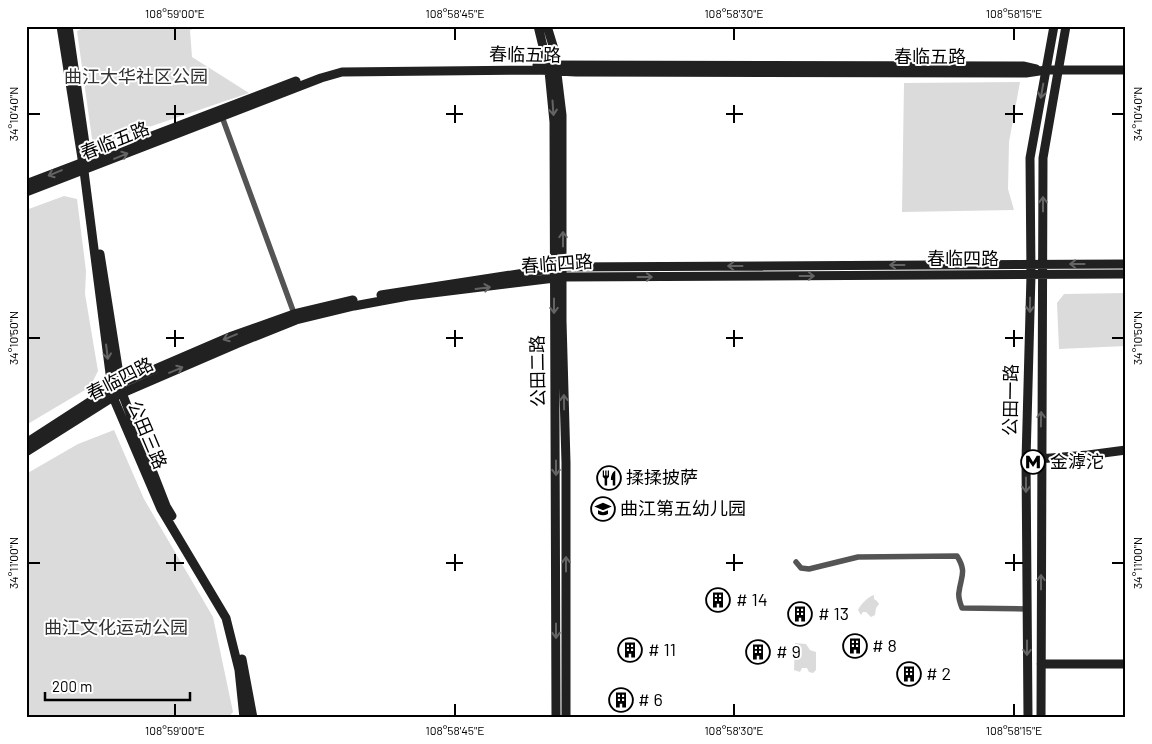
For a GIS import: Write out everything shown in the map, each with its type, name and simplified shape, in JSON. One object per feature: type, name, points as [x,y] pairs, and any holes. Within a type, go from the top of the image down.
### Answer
[{"type":"street","name":"公田三路","points":[[61,26],[86,165]]},
{"type":"street","name":"公田三路","points":[[68,26],[116,391],[161,509],[226,618],[239,670],[244,718]]},
{"type":"street","name":"公田二路","points":[[538,26],[553,68]]},
{"type":"street","name":"公田二路","points":[[547,26],[554,50],[558,273],[566,472],[566,718]]},
{"type":"street","name":"公田一路","points":[[1028,718],[1026,460],[1031,275],[1030,158],[1054,26]]},
{"type":"street","name":"公田一路","points":[[1042,716],[1043,158],[1066,26]]},
{"type":"street","name":"春临五路","points":[[26,192],[86,165],[314,74],[345,66],[553,68],[1022,66],[1046,70],[1126,70]]},
{"type":"street","points":[[220,113],[295,317]]},
{"type":"street","name":"春临五路","points":[[26,184],[86,165]]},
{"type":"street","name":"春临四路","points":[[26,443],[116,391],[232,336],[295,317],[323,306],[407,290],[558,273],[1126,264]]},
{"type":"street","name":"公田二路","points":[[556,718],[558,273]]},
{"type":"street","name":"春临四路","points":[[558,273],[1126,274]]},
{"type":"street","name":"公田三路","points":[[116,391],[166,506],[232,616],[245,669],[253,718]]},
{"type":"street","name":"春临四路","points":[[26,452],[116,391]]},
{"type":"street","points":[[1026,460],[1126,450]]},
{"type":"street","points":[[796,562],[801,568],[809,569],[858,557],[957,556],[962,565],[963,579],[958,593],[962,608],[1027,609]]},
{"type":"street","points":[[1042,664],[1126,664]]},
{"type":"green space","name":"曲江大华社区公园","points":[[88,26],[199,26],[190,30],[192,57],[249,93],[93,146],[77,31]]},
{"type":"green space","points":[[1020,82],[1009,142],[1008,189],[1014,210],[902,212],[904,83]]},
{"type":"green space","points":[[64,196],[77,199],[86,271],[85,294],[98,371],[90,387],[26,425],[26,210]]},
{"type":"green space","points":[[1126,293],[1126,346],[1059,349],[1057,303],[1064,294]]},
{"type":"green space","name":"曲江文化运动公园","points":[[114,430],[144,499],[213,617],[233,712],[228,718],[26,718],[26,474],[78,444]]},
{"type":"green space","points":[[874,595],[874,599],[879,604],[875,615],[871,617],[866,612],[863,612],[861,615],[858,610],[859,608],[867,599]]},
{"type":"green space","points":[[795,643],[806,644],[810,650],[816,652],[816,670],[813,673],[809,672],[807,668],[802,668],[800,672],[794,670]]},
{"type":"place","name":"金滹沱","points":[[1033,462]]},
{"type":"place","name":"揉揉披萨","points":[[609,478]]},
{"type":"place","name":"曲江第五幼儿园","points":[[603,509]]},
{"type":"place","name":"# 14","points":[[718,600]]},
{"type":"place","name":"# 13","points":[[800,614]]},
{"type":"place","name":"# 8","points":[[855,646]]},
{"type":"place","name":"# 11","points":[[630,650]]},
{"type":"place","name":"# 9","points":[[758,652]]},
{"type":"place","name":"# 2","points":[[909,674]]},
{"type":"place","name":"# 6","points":[[621,700]]}]
